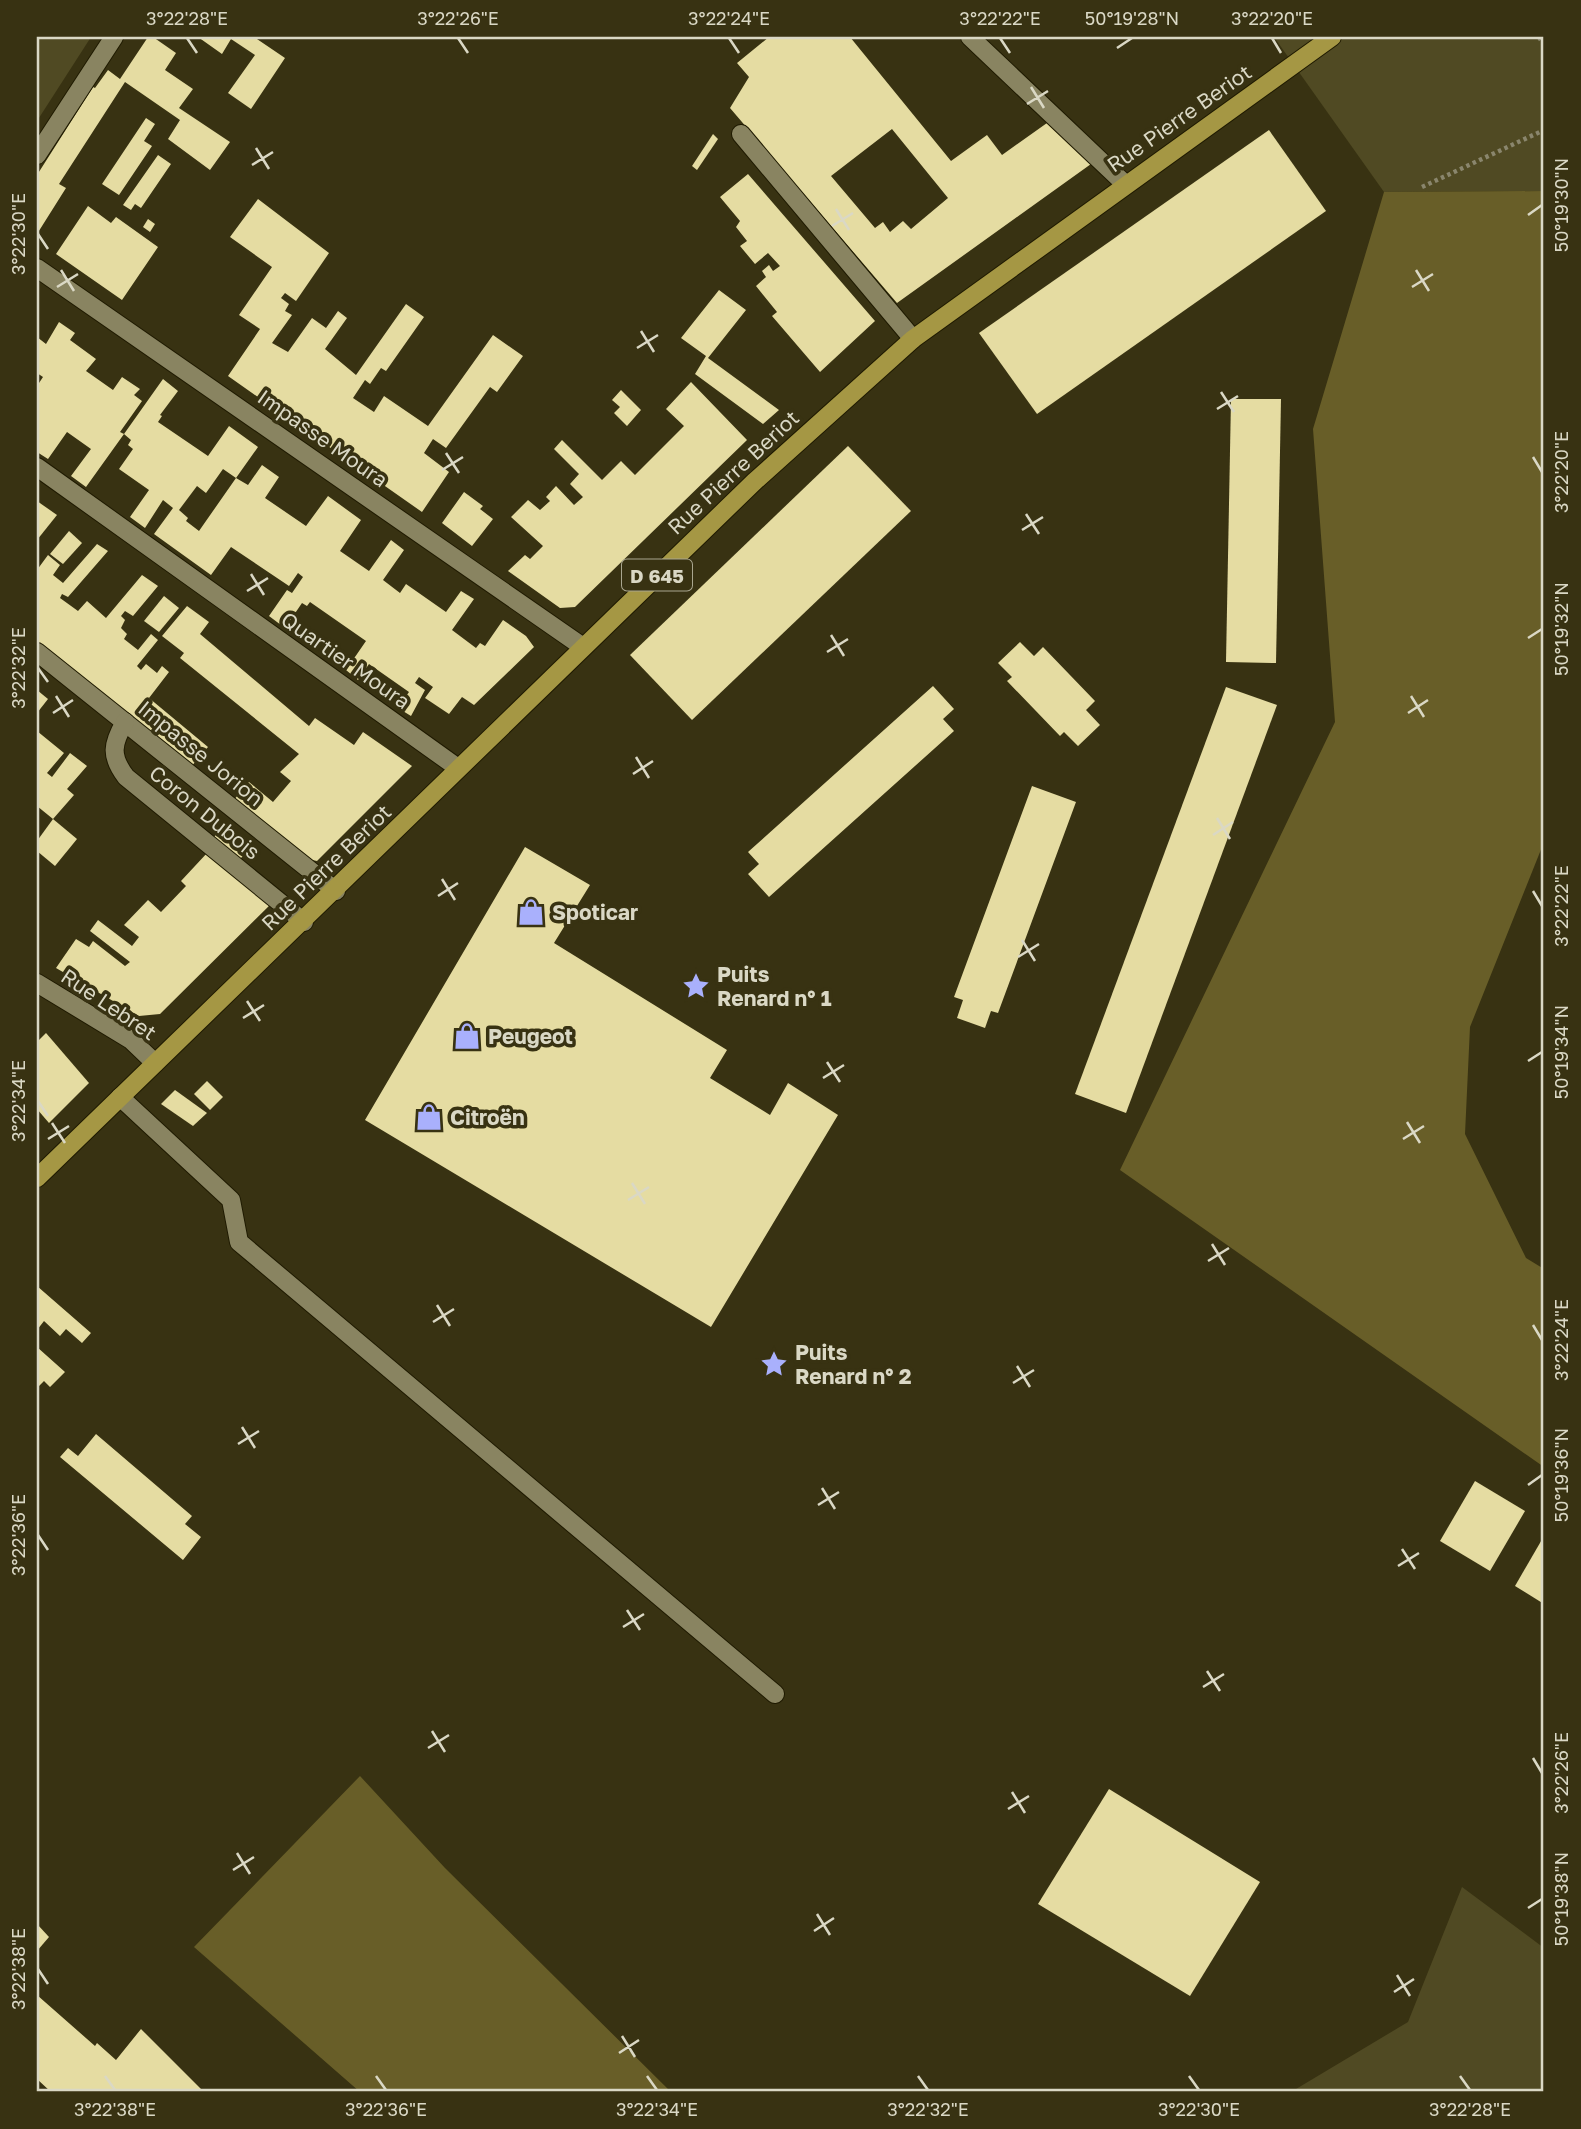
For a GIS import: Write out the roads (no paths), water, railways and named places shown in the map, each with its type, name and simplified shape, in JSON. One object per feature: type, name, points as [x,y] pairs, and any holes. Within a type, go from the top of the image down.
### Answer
[{"type":"main road","name":"Rue Pierre Beriot","points":[[37,1178],[336,891],[458,768],[754,482],[913,339],[1332,37]]},
{"type":"street","points":[[37,155],[114,37]]},
{"type":"street","points":[[970,37],[1125,184]]},
{"type":"street","points":[[741,134],[913,339]]},
{"type":"street","name":"Impasse Moura","points":[[37,268],[583,647]]},
{"type":"street","name":"Quartier Moura","points":[[37,467],[458,768]]},
{"type":"street","name":"Impasse Jorion","points":[[37,652],[336,891]]},
{"type":"street","name":"Coron Dubois","points":[[125,722],[113,741],[112,752],[116,764],[126,777],[304,922]]},
{"type":"street","name":"Rue Lebret","points":[[37,983],[131,1040],[155,1063]]},
{"type":"street","points":[[120,1097],[231,1200],[239,1242],[775,1694]]},
{"type":"place","name":"Spoticar","points":[[531,912]]},
{"type":"place","name":"Puits Renard n° 1","points":[[696,986]]},
{"type":"place","name":"Peugeot","points":[[467,1036]]},
{"type":"place","name":"Citroën","points":[[429,1117]]},
{"type":"place","name":"Puits Renard n° 2","points":[[774,1364]]}]
